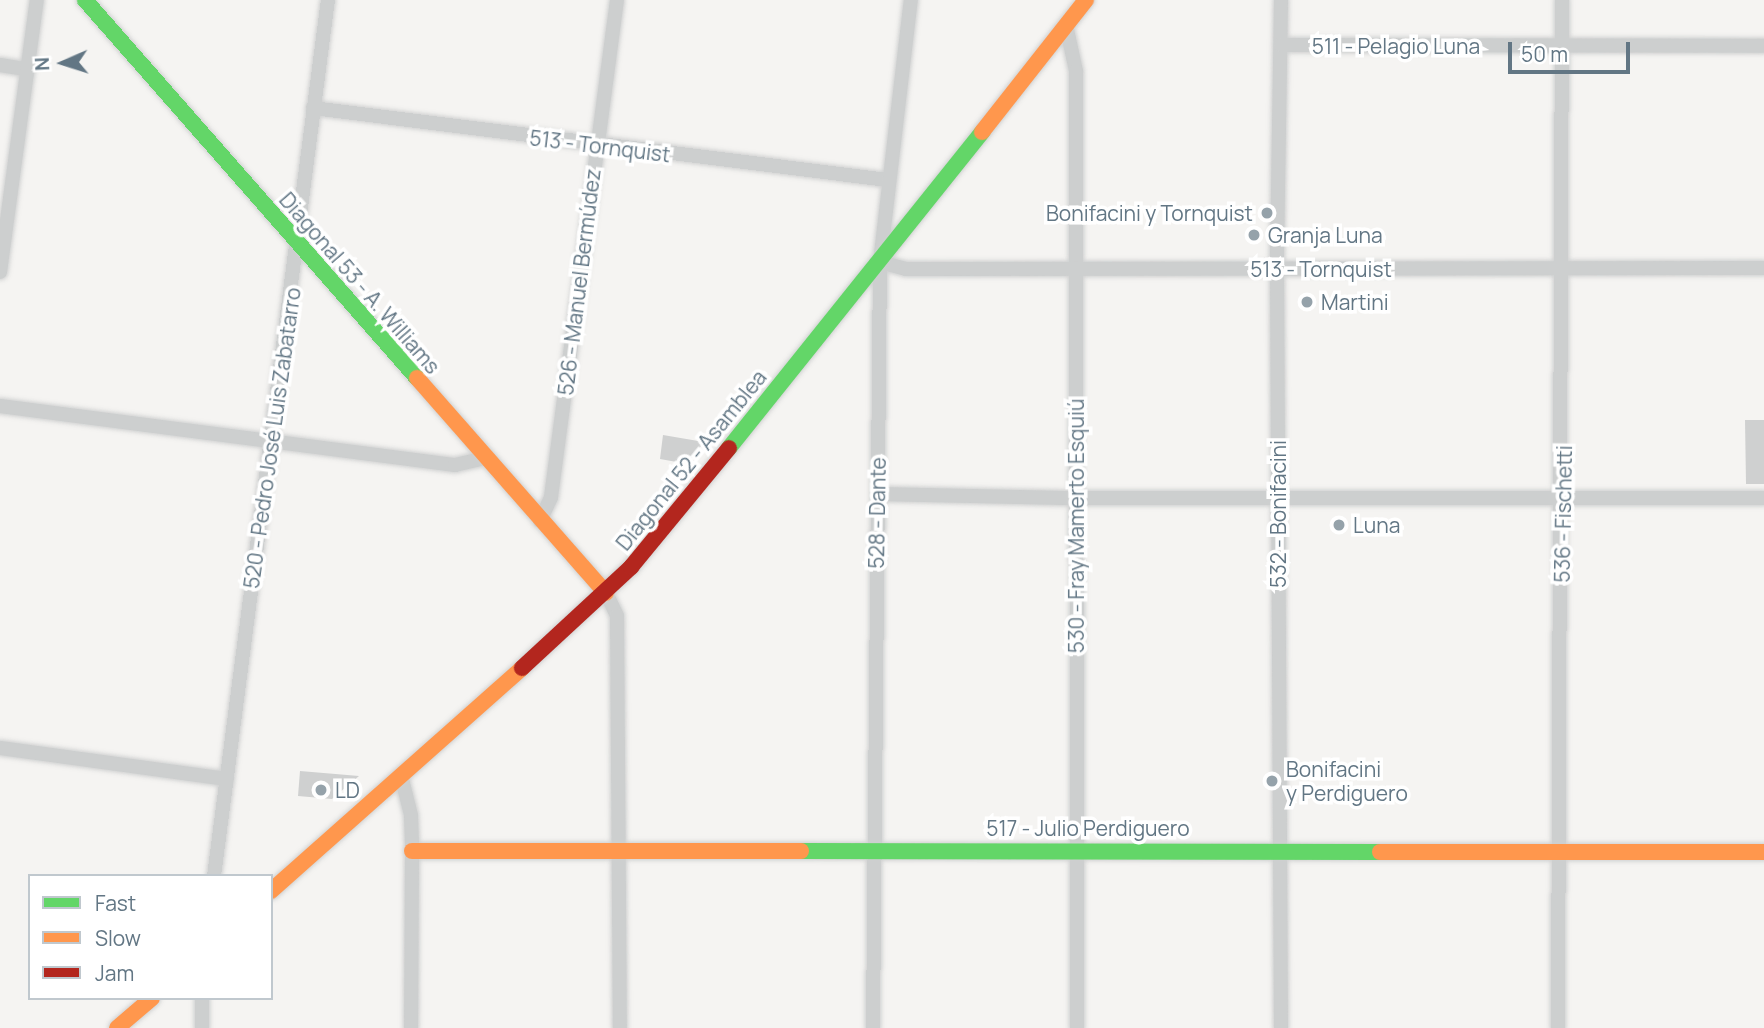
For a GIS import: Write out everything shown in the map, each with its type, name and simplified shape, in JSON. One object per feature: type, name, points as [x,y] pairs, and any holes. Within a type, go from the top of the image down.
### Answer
[{"type":"street","points":[[0,272],[37,0]]},
{"type":"street","name":"Diagonal 53 - A. Williams","points":[[85,0],[606,593]]},
{"type":"street","name":"520 - Pedro José Luis Zabatarro","points":[[214,874],[328,0]]},
{"type":"street","name":"526 - Manuel Bermúdez","points":[[540,521],[551,497],[617,0]]},
{"type":"street","name":"528 - Dante","points":[[873,1028],[872,850],[880,262],[911,0]]},
{"type":"street","name":"Diagonal 52 - Asamblea","points":[[273,889],[402,779],[606,593],[880,262],[1086,0]]},
{"type":"street","name":"532 - Bonifacini","points":[[1281,0],[1277,269],[1281,1028]]},
{"type":"street","name":"536 - Fischetti","points":[[1559,1028],[1558,853],[1564,499],[1562,0]]},
{"type":"street","name":"530 - Fray Mamerto Esquiú","points":[[1066,25],[1076,71],[1077,1028]]},
{"type":"street","name":"511 - Pelagio Luna","points":[[1281,45],[1764,46]]},
{"type":"street","points":[[0,65],[26,69]]},
{"type":"street","name":"513 - Tornquist","points":[[313,108],[596,146],[888,180]]},
{"type":"street","name":"513 - Tornquist","points":[[880,262],[906,269],[1764,268]]},
{"type":"street","points":[[0,407],[455,466],[485,458]]},
{"type":"street","points":[[878,494],[1077,498],[1764,498]]},
{"type":"street","points":[[606,593],[617,616],[620,1028]]},
{"type":"street","points":[[0,748],[227,779]]},
{"type":"street","points":[[402,779],[411,816],[411,1028]]},
{"type":"street","name":"517 - Julio Perdiguero","points":[[412,851],[1282,849],[1558,853],[1764,852]]},
{"type":"street","points":[[117,1028],[150,1000]]},
{"type":"street","points":[[202,1000],[202,1028]]},
{"type":"building","points":[[1745,420],[1764,420],[1764,484],[1746,484]]},
{"type":"building","points":[[663,435],[704,442],[688,464],[660,459]]},
{"type":"building","name":"LD","points":[[300,771],[359,776],[332,799],[298,796]]},
{"type":"traffic: fast","points":[[85,0],[417,378]]},
{"type":"traffic: fast","points":[[729,448],[982,132]]},
{"type":"traffic: fast","points":[[801,851],[1380,852]]},
{"type":"traffic: slow","points":[[982,132],[1086,0]]},
{"type":"traffic: slow","points":[[417,378],[606,593]]},
{"type":"traffic: slow","points":[[273,889],[522,668]]},
{"type":"traffic: slow","points":[[412,851],[801,851]]},
{"type":"traffic: slow","points":[[1380,852],[1764,852]]},
{"type":"traffic: slow","points":[[117,1028],[150,1000]]},
{"type":"traffic: jam","points":[[522,668],[631,567],[729,448]]},
{"type":"place","name":"Bonifacini y Tornquist","points":[[1267,213]]},
{"type":"place","name":"Granja Luna","points":[[1254,235]]},
{"type":"place","name":"Martini","points":[[1307,302]]},
{"type":"place","name":"Luna","points":[[1339,525]]},
{"type":"place","name":"Bonifacini y Perdiguero","points":[[1272,781]]},
{"type":"place","name":"LD","points":[[321,790]]}]
